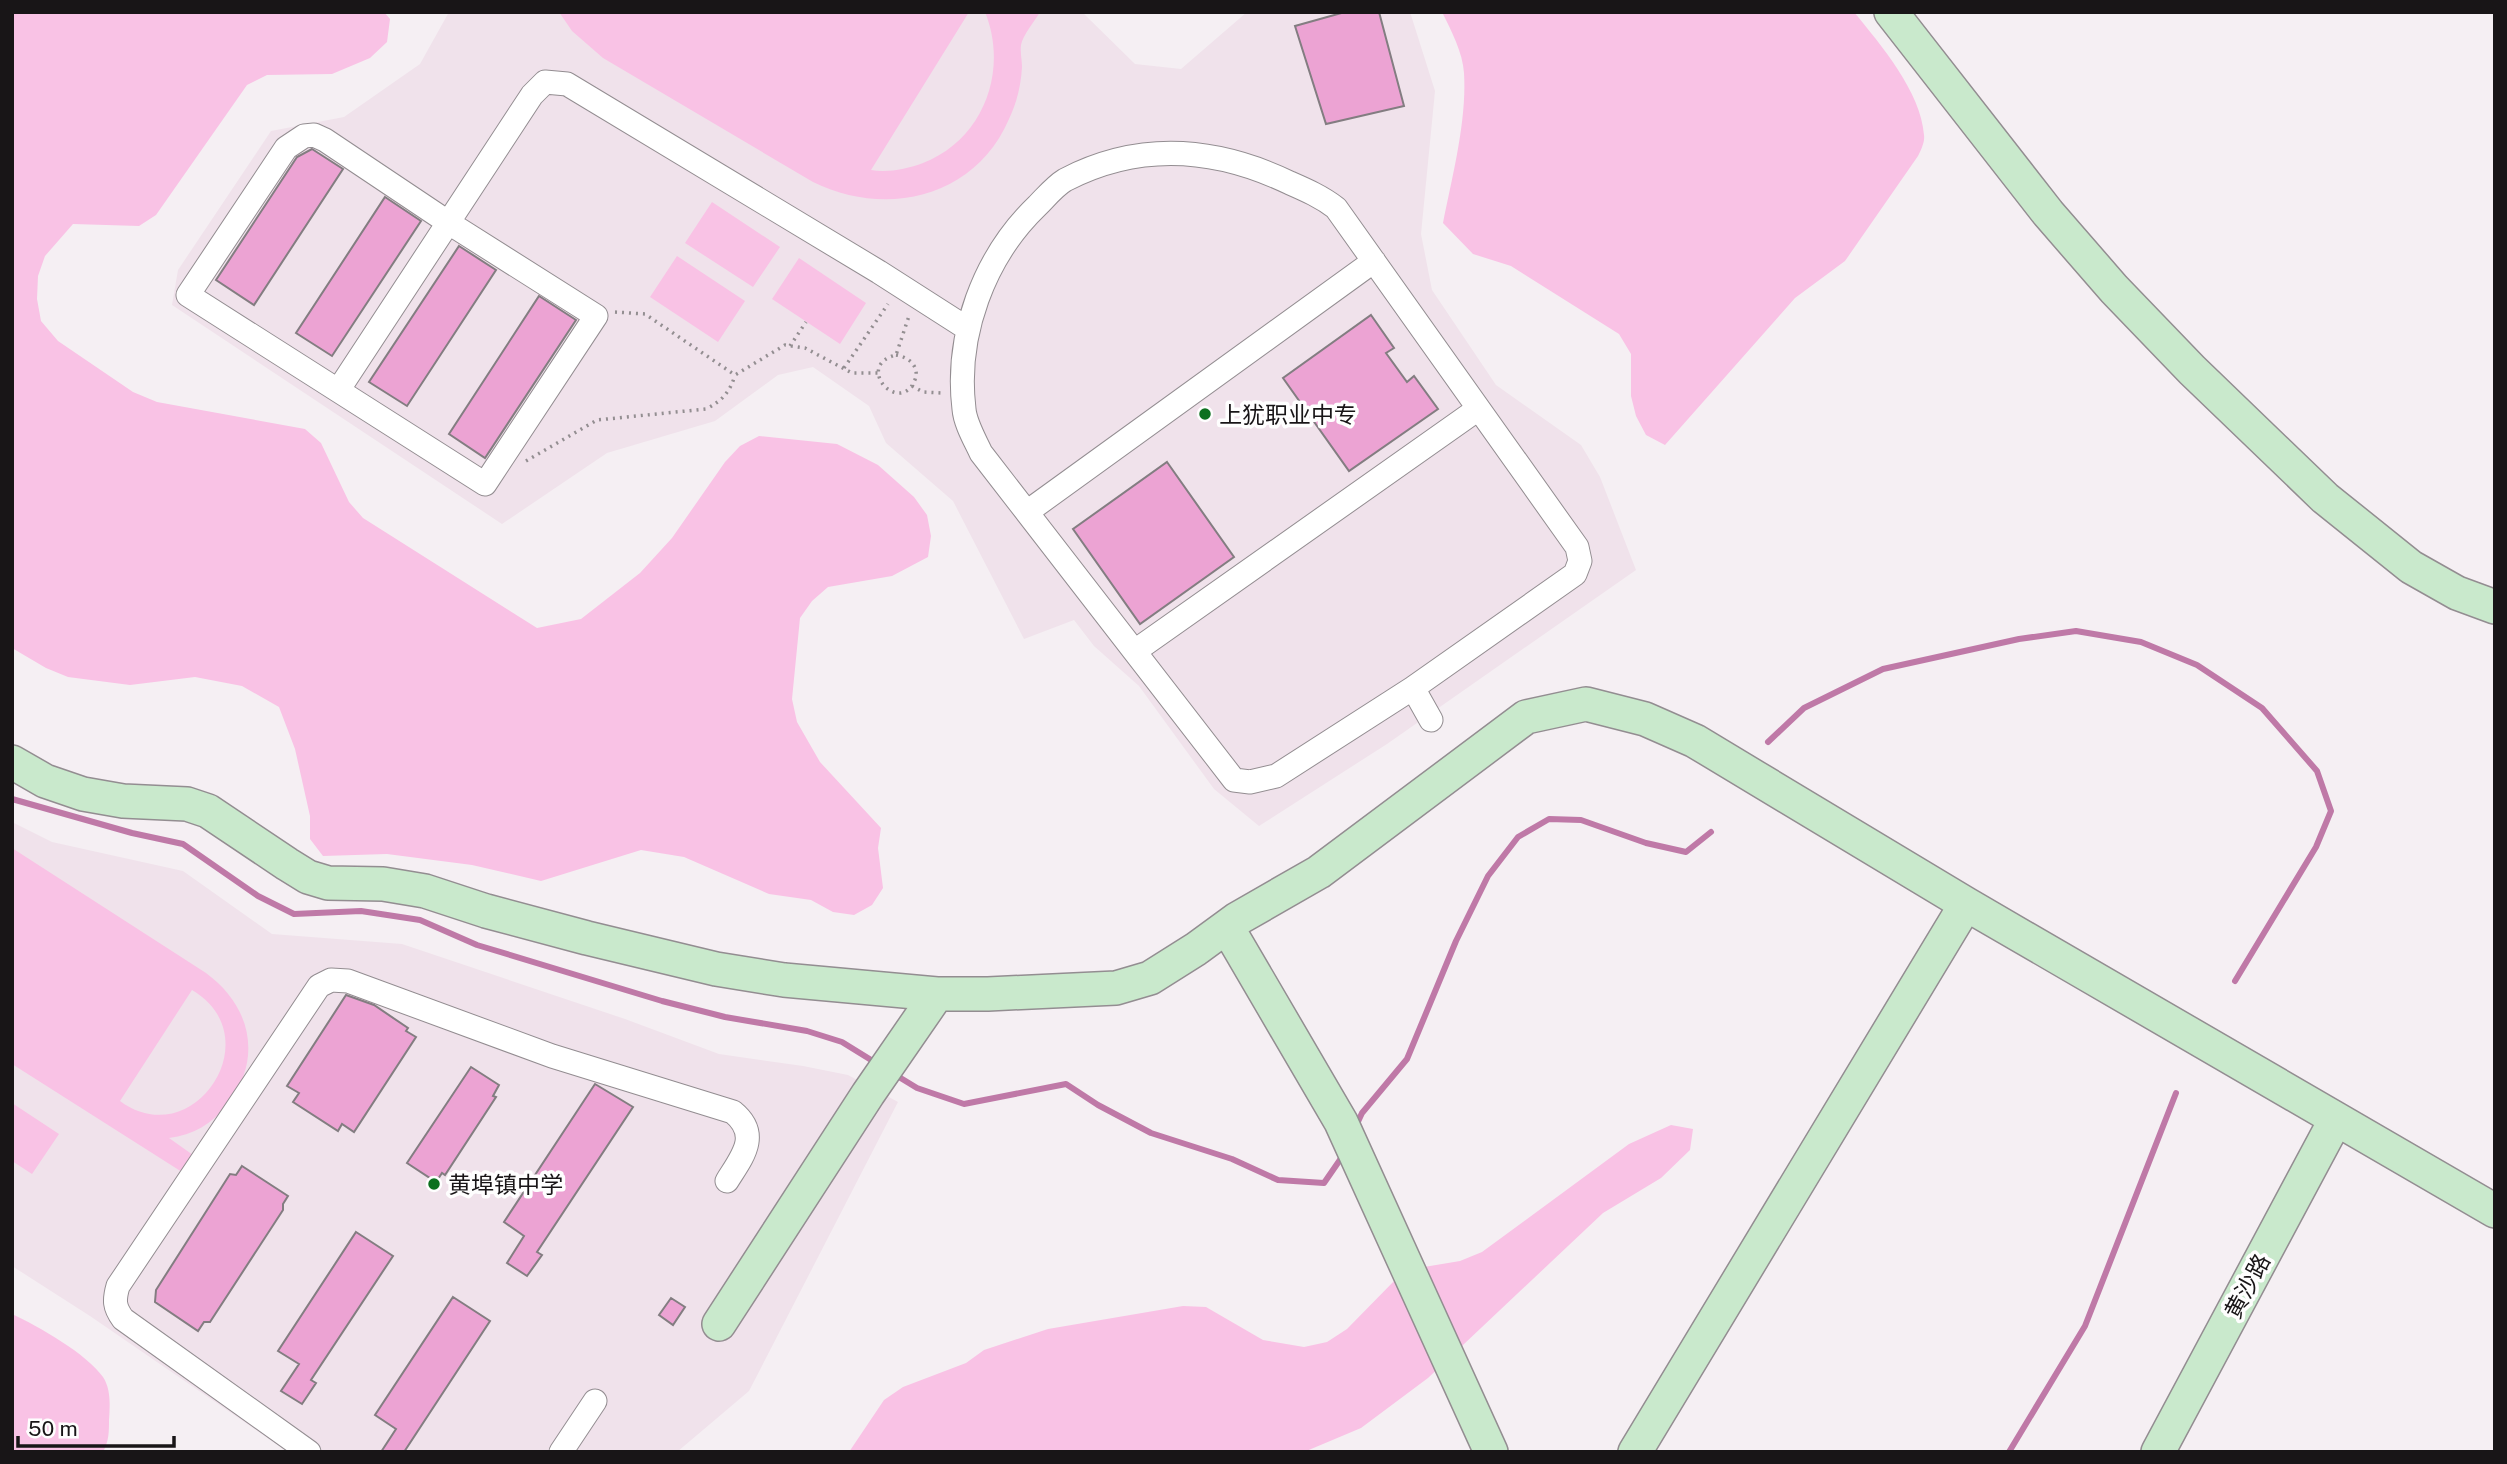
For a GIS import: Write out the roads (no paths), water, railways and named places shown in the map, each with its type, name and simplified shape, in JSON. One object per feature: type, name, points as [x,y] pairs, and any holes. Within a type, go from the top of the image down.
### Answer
[{"type":"street","points":[[1891,12],[2048,213],[2114,289],[2192,370],[2325,498],[2411,567],[2457,593],[2495,607]]},
{"type":"street","points":[[339,389],[532,95],[545,82],[567,85],[721,176],[968,329]]},
{"type":"street","points":[[314,135],[325,140],[596,316],[485,484],[339,389],[188,295],[286,148],[304,136],[314,135]]},
{"type":"street","points":[[1187,153],[1216,156],[1259,168],[1326,200],[1336,208],[1374,261],[1577,547],[1580,561],[1575,574],[1413,688],[1276,775],[1250,782],[1234,780],[981,453],[964,411],[963,371],[968,329],[985,279],[1016,226],[1062,182],[1104,163],[1140,155],[1187,153]]},
{"type":"street","points":[[1027,512],[1374,261]]},
{"type":"street","points":[[1135,652],[1478,409]]},
{"type":"street","points":[[1413,688],[1431,720]]},
{"type":"street","points":[[12,762],[45,781],[83,794],[124,801],[187,804],[208,811],[308,877],[328,883],[383,884],[425,891],[486,911],[716,969],[784,980],[937,994],[1116,988],[1150,978],[1227,926],[1319,872],[1526,717],[1586,704],[1645,719],[1695,741],[1966,904],[2495,1211]]},
{"type":"street","points":[[1635,1452],[1966,904]]},
{"type":"street","points":[[1227,926],[1340,1122],[1491,1452]]},
{"type":"street","points":[[309,1452],[123,1319],[116,1309],[114,1298],[118,1286],[319,986],[331,980],[348,981],[552,1056],[733,1112],[741,1118],[748,1139],[745,1152],[727,1181]]},
{"type":"street","points":[[719,1324],[868,1094],[937,994]]},
{"type":"street","name":"黄沙路","points":[[2158,1452],[2336,1119]]},
{"type":"street","points":[[561,1452],[595,1401]]},
{"type":"waterway","points":[[1768,742],[1804,708],[1883,669],[2019,639],[2076,631],[2141,642],[2197,665],[2262,708],[2317,771],[2331,811],[2316,847],[2235,981]]},
{"type":"waterway","points":[[12,799],[132,833],[183,844],[258,896],[294,914],[361,911],[420,920],[477,945],[662,1001],[725,1017],[807,1031],[842,1042],[876,1063]]},
{"type":"waterway","points":[[1355,1128],[1362,1113],[1407,1059],[1456,941],[1488,876],[1518,837],[1549,819],[1581,820],[1646,843],[1686,852],[1711,832]]},
{"type":"waterway","points":[[894,1074],[917,1088],[964,1104],[1066,1084],[1098,1105],[1151,1133],[1232,1159],[1278,1180],[1324,1183],[1344,1154]]},
{"type":"waterway","points":[[2009,1452],[2085,1326],[2176,1093]]},
{"type":"place","name":"上犹职业中专","points":[[1205,414]]},
{"type":"place","name":"黄埠镇中学","points":[[434,1184]]}]
